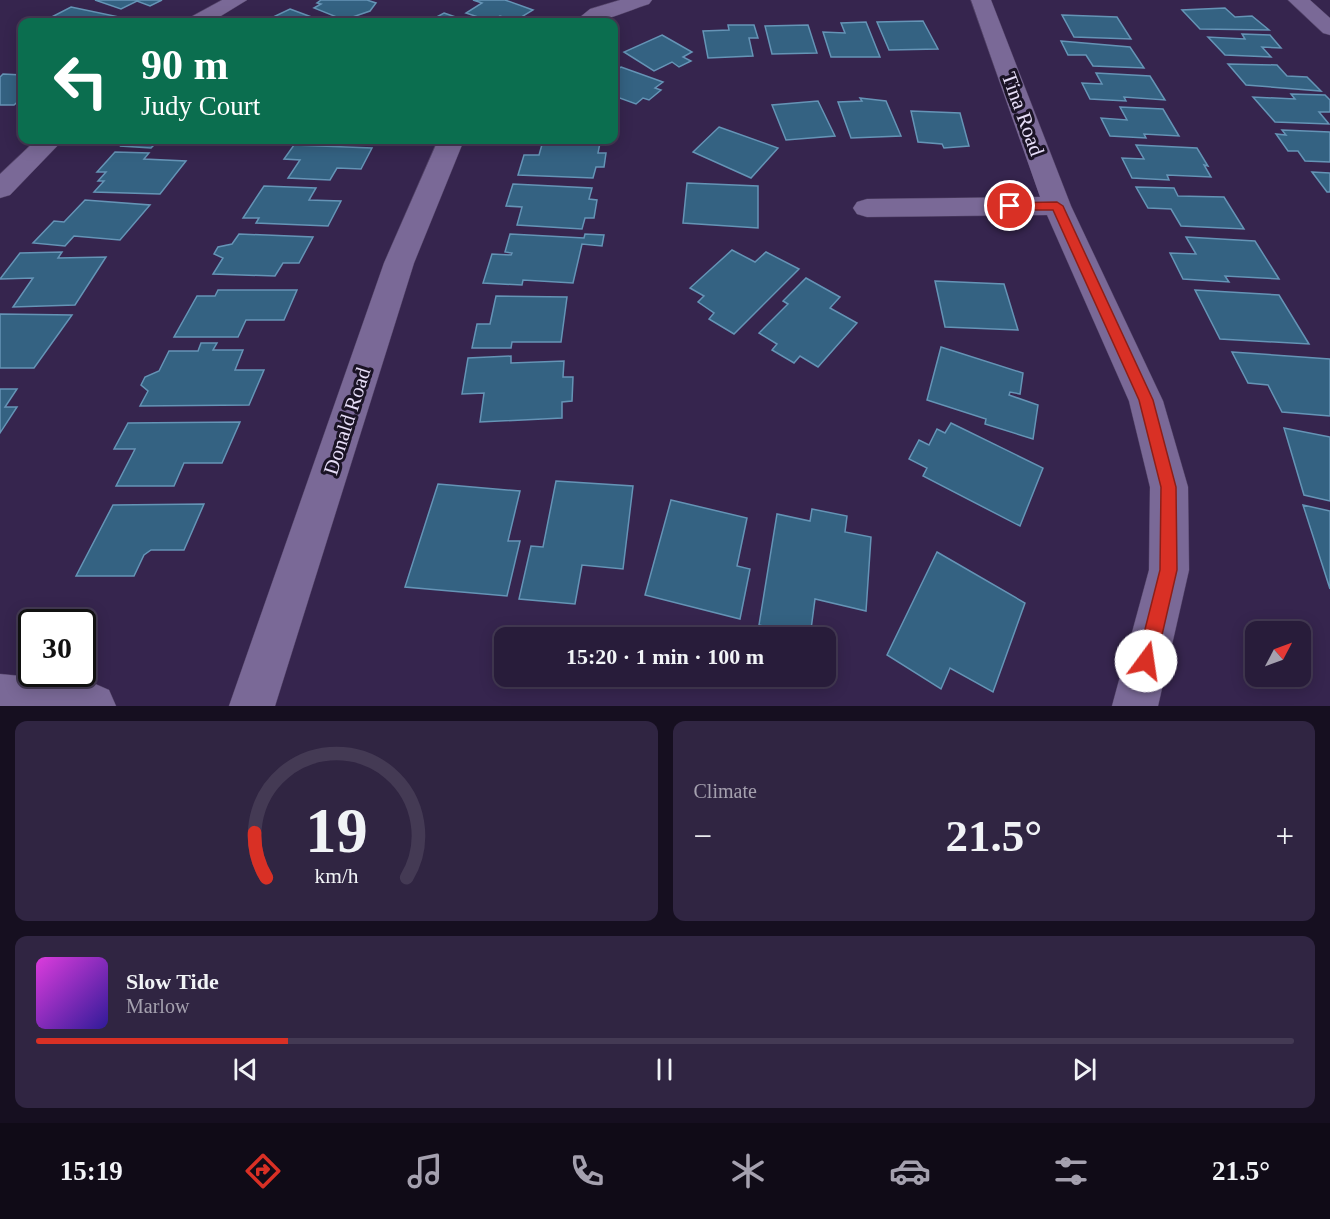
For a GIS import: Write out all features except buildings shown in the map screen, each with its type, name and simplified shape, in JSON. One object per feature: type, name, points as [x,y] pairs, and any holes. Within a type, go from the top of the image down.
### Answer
[{"type":"street","points":[[203,18],[237,0]]},
{"type":"street","points":[[590,18],[597,13],[642,0]]},
{"type":"street","name":"Tina Road","points":[[981,0],[1057,206],[1146,400],[1169,487],[1169,570],[1135,706]]},
{"type":"street","points":[[1298,0],[1330,29]]},
{"type":"street","points":[[0,189],[46,144]]},
{"type":"street","name":"Donald Road","points":[[252,706],[399,263],[449,144]]},
{"type":"street","points":[[867,208],[1057,206]]},
{"type":"street","points":[[0,697],[93,706]]},
{"type":"route","points":[[1010,206],[1057,206],[1146,400],[1169,487],[1169,570],[1146,661]]}]
